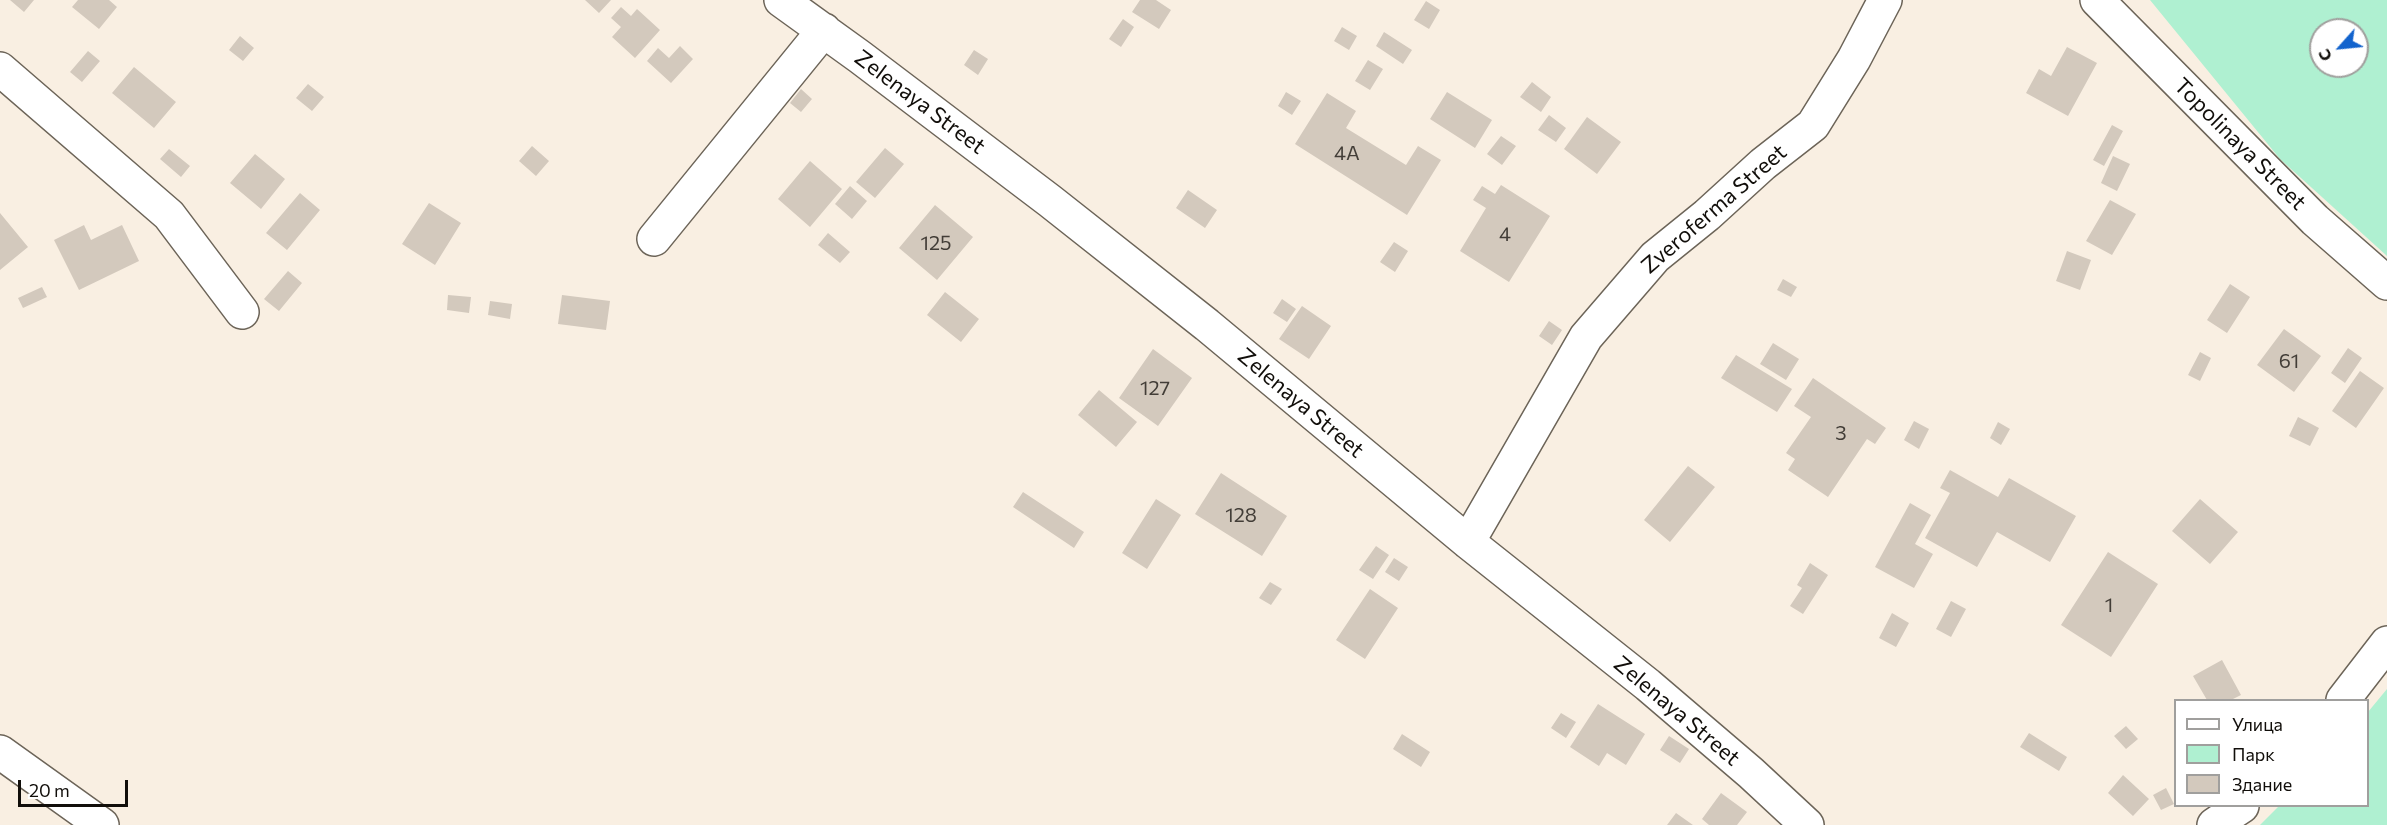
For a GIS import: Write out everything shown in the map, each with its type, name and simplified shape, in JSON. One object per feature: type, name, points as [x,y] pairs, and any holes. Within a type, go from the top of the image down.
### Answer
[{"type":"street","name":"Zelenaya Street","points":[[781,0],[1050,201],[1207,325],[1468,542],[1648,684],[1807,825]]},
{"type":"street","name":"Zveroferma Street","points":[[1468,542],[1586,337],[1655,257],[1707,215],[1763,164],[1813,125],[1854,59],[1885,0]]},
{"type":"street","name":"Topolinaya Street","points":[[2097,0],[2315,220],[2387,283]]},
{"type":"street","points":[[654,239],[824,30]]},
{"type":"street","points":[[0,69],[169,215],[242,312]]},
{"type":"street","points":[[2344,699],[2387,643]]},
{"type":"street","points":[[0,752],[102,825]]},
{"type":"street","points":[[2214,825],[2241,807]]},
{"type":"green space","points":[[2150,0],[2387,0],[2387,256],[2280,159]]},
{"type":"green space","points":[[2387,689],[2387,825],[2260,825],[2278,807],[2369,807],[2369,711]]},
{"type":"building","points":[[10,0],[34,0],[24,12]]},
{"type":"building","points":[[78,0],[109,0],[117,7],[99,29],[72,7]]},
{"type":"building","points":[[585,0],[611,0],[599,13]]},
{"type":"building","points":[[1140,0],[1156,0],[1171,10],[1159,29],[1132,12]]},
{"type":"building","points":[[1426,1],[1440,10],[1429,29],[1414,20]]},
{"type":"building","points":[[621,7],[631,16],[637,9],[660,30],[635,58],[612,37],[621,27],[611,18]]},
{"type":"building","points":[[1123,19],[1134,27],[1121,47],[1109,39]]},
{"type":"building","points":[[1342,27],[1357,36],[1349,50],[1334,41]]},
{"type":"building","points":[[1384,32],[1412,50],[1403,64],[1376,46]]},
{"type":"building","points":[[240,36],[254,48],[243,61],[229,50]]},
{"type":"building","points":[[680,46],[693,59],[671,83],[647,61],[658,48],[669,58]]},
{"type":"building","points":[[2067,47],[2097,63],[2068,116],[2026,93],[2039,69],[2051,76]]},
{"type":"building","points":[[974,50],[988,59],[978,75],[964,65]]},
{"type":"building","points":[[88,51],[100,61],[82,82],[70,72]]},
{"type":"building","points":[[1368,60],[1383,69],[1370,90],[1355,81]]},
{"type":"building","points":[[134,67],[176,102],[154,128],[112,93]]},
{"type":"building","points":[[1532,82],[1551,97],[1541,112],[1520,97]]},
{"type":"building","points":[[308,84],[324,97],[312,111],[296,98]]},
{"type":"building","points":[[801,89],[812,99],[801,112],[790,103]]},
{"type":"building","points":[[1286,92],[1301,101],[1292,115],[1278,106]]},
{"type":"building","points":[[1447,92],[1492,120],[1475,148],[1430,119]]},
{"type":"building","points":[[1327,93],[1356,111],[1346,128],[1406,165],[1418,146],[1441,160],[1407,215],[1295,144]]},
{"type":"building","points":[[1549,115],[1566,128],[1556,142],[1538,130]]},
{"type":"building","points":[[1587,117],[1621,142],[1597,174],[1564,149]]},
{"type":"building","points":[[2112,125],[2123,131],[2104,166],[2093,160]]},
{"type":"building","points":[[1501,136],[1516,146],[1502,165],[1487,154]]},
{"type":"building","points":[[532,146],[549,161],[536,176],[519,161]]},
{"type":"building","points":[[885,148],[904,164],[875,198],[856,182]]},
{"type":"building","points":[[169,149],[190,166],[181,177],[160,159]]},
{"type":"building","points":[[255,154],[285,179],[261,209],[230,183]]},
{"type":"building","points":[[2113,156],[2130,164],[2117,191],[2101,183]]},
{"type":"building","points":[[810,161],[842,189],[810,227],[778,199]]},
{"type":"building","points":[[1501,185],[1550,216],[1509,282],[1460,251],[1486,208],[1473,200],[1482,186],[1495,194]]},
{"type":"building","points":[[850,186],[867,201],[852,219],[835,204]]},
{"type":"building","points":[[1188,190],[1217,210],[1205,228],[1176,208]]},
{"type":"building","points":[[300,193],[320,210],[287,250],[266,233]]},
{"type":"building","points":[[2110,200],[2136,214],[2112,255],[2086,241]]},
{"type":"building","points":[[429,203],[461,223],[435,265],[402,244]]},
{"type":"building","points":[[935,205],[973,237],[937,280],[899,248]]},
{"type":"building","points":[[0,213],[28,247],[0,270]]},
{"type":"building","points":[[84,225],[91,240],[122,225],[139,261],[79,290],[54,240]]},
{"type":"building","points":[[828,233],[850,252],[840,263],[818,245]]},
{"type":"building","points":[[1394,242],[1408,251],[1395,272],[1380,262]]},
{"type":"building","points":[[2067,251],[2091,260],[2080,290],[2056,281]]},
{"type":"building","points":[[288,271],[302,283],[279,311],[264,299]]},
{"type":"building","points":[[1783,279],[1797,287],[1791,297],[1777,290]]},
{"type":"building","points":[[2230,284],[2250,297],[2227,333],[2207,320]]},
{"type":"building","points":[[42,287],[47,297],[23,308],[18,298]]},
{"type":"building","points":[[945,292],[979,319],[961,342],[927,315]]},
{"type":"building","points":[[448,295],[471,297],[469,313],[447,310]]},
{"type":"building","points":[[562,295],[610,301],[606,330],[558,324]]},
{"type":"building","points":[[1282,299],[1296,309],[1287,322],[1273,313]]},
{"type":"building","points":[[490,301],[512,304],[510,319],[488,315]]},
{"type":"building","points":[[1302,306],[1331,326],[1309,359],[1279,339]]},
{"type":"building","points":[[1549,321],[1562,330],[1552,345],[1539,336]]},
{"type":"building","points":[[2284,329],[2321,356],[2294,392],[2257,365]]},
{"type":"building","points":[[1773,343],[1799,359],[1786,380],[1760,364]]},
{"type":"building","points":[[2348,348],[2362,358],[2345,383],[2331,373]]},
{"type":"building","points":[[1153,349],[1192,378],[1158,426],[1119,398]]},
{"type":"building","points":[[2200,352],[2211,358],[2200,381],[2188,375]]},
{"type":"building","points":[[1736,355],[1792,389],[1777,412],[1721,378]]},
{"type":"building","points":[[2360,371],[2384,388],[2356,428],[2332,411]]},
{"type":"building","points":[[1813,378],[1886,428],[1875,444],[1867,439],[1828,497],[1788,470],[1795,459],[1786,453],[1811,417],[1794,406]]},
{"type":"building","points":[[1099,390],[1137,422],[1116,447],[1078,415]]},
{"type":"building","points":[[2298,417],[2319,428],[2310,446],[2289,436]]},
{"type":"building","points":[[1914,421],[1929,429],[1919,449],[1904,440]]},
{"type":"building","points":[[1998,422],[2010,429],[2001,445],[1990,438]]},
{"type":"building","points":[[1688,466],[1715,487],[1670,542],[1644,520]]},
{"type":"building","points":[[1950,470],[1998,497],[2009,478],[2076,516],[2050,562],[1997,532],[1977,567],[1925,538],[1950,493],[1940,488]]},
{"type":"building","points":[[1221,473],[1287,516],[1262,556],[1195,514]]},
{"type":"building","points":[[1023,492],[1084,532],[1074,548],[1013,507]]},
{"type":"building","points":[[1156,499],[1181,515],[1147,569],[1122,553]]},
{"type":"building","points":[[2200,499],[2238,532],[2210,564],[2172,531]]},
{"type":"building","points":[[1910,503],[1931,515],[1915,544],[1933,554],[1914,588],[1875,567]]},
{"type":"building","points":[[1376,546],[1389,555],[1373,579],[1359,570]]},
{"type":"building","points":[[2108,552],[2158,584],[2111,657],[2061,625]]},
{"type":"building","points":[[1394,558],[1408,567],[1399,581],[1385,572]]},
{"type":"building","points":[[1810,563],[1828,575],[1803,614],[1790,606],[1802,588],[1797,585]]},
{"type":"building","points":[[1270,582],[1282,589],[1271,605],[1259,598]]},
{"type":"building","points":[[1370,589],[1398,608],[1365,659],[1336,640]]},
{"type":"building","points":[[1951,601],[1966,609],[1951,637],[1936,629]]},
{"type":"building","points":[[1892,613],[1909,623],[1896,647],[1879,638]]},
{"type":"building","points":[[2222,660],[2241,695],[2233,699],[2206,699],[2193,676]]},
{"type":"building","points":[[1598,704],[1645,734],[1626,765],[1607,753],[1599,766],[1570,747]]},
{"type":"building","points":[[1561,713],[1576,722],[1566,738],[1551,728]]},
{"type":"building","points":[[2126,726],[2138,739],[2126,749],[2114,736]]},
{"type":"building","points":[[2029,733],[2067,757],[2059,771],[2020,747]]},
{"type":"building","points":[[1402,734],[1430,752],[1421,767],[1393,749]]},
{"type":"building","points":[[1669,736],[1689,749],[1680,763],[1660,750]]},
{"type":"building","points":[[2123,775],[2149,799],[2133,816],[2108,793]]},
{"type":"building","points":[[2166,788],[2174,804],[2161,810],[2153,795]]},
{"type":"building","points":[[1721,793],[1747,812],[1737,825],[1709,825],[1702,819]]},
{"type":"building","points":[[1676,813],[1693,825],[1667,825]]}]
